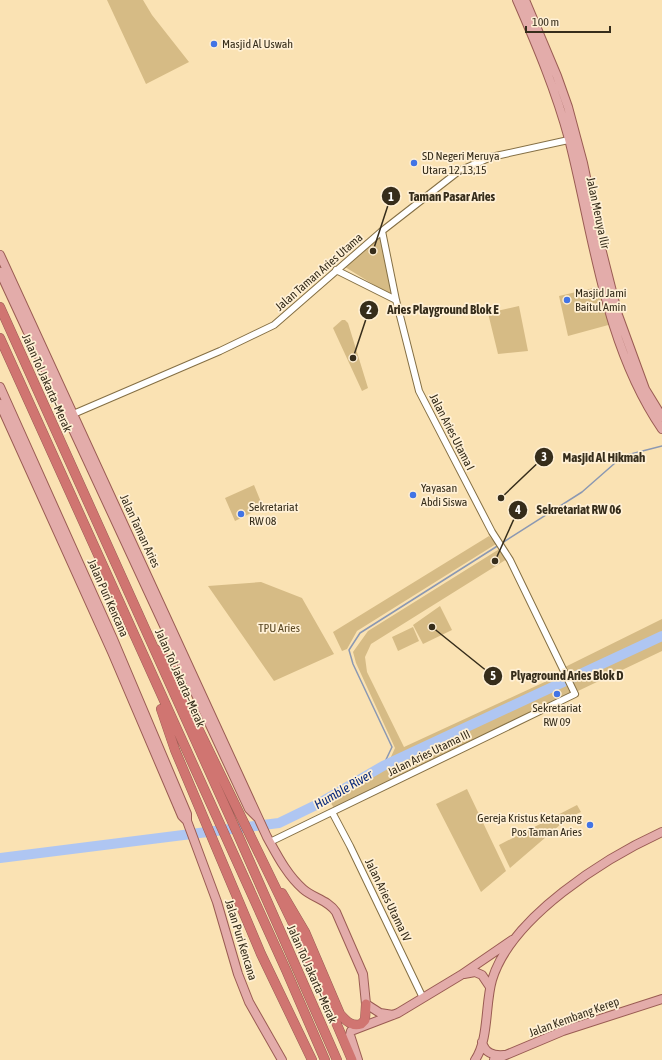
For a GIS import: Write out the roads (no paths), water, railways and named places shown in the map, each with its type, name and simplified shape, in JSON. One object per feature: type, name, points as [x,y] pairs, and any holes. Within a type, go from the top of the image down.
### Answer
[{"type":"highway","name":"Jalan Tol Jakarta–Merak","points":[[0,307],[154,649],[161,654],[171,668],[229,804],[239,837],[336,1060]]},
{"type":"highway","name":"Jalan Tol Jakarta–Merak","points":[[0,338],[159,692],[228,841],[325,1060]]},
{"type":"highway","points":[[159,692],[160,708],[201,813],[261,954],[312,1060]]},
{"type":"highway","points":[[229,804],[253,842],[300,940],[352,1060]]},
{"type":"highway","points":[[265,867],[287,899],[305,932],[340,1014],[348,1022],[356,1025],[361,1024],[365,1020],[366,1004]]},
{"type":"main road","name":"Jalan Meruya Ilir","points":[[517,0],[543,58],[573,139]]},
{"type":"main road","name":"Jalan Meruya Ilir","points":[[525,0],[557,76],[573,139],[602,271],[622,348],[641,396],[662,429]]},
{"type":"main road","name":"Jalan Taman Aries","points":[[0,255],[3,273],[256,810],[258,819],[293,879],[303,890],[332,906],[336,912],[363,974],[366,1004]]},
{"type":"main road","name":"Jalan Meruya Ilir","points":[[610,298],[645,388],[662,417]]},
{"type":"main road","name":"Jalan Puri Kencana","points":[[0,387],[113,639],[187,814],[188,824]]},
{"type":"main road","name":"Jalan Puri Kencana","points":[[0,404],[112,652],[182,816],[188,824],[197,845],[217,902],[238,974],[249,1002],[282,1060]]},
{"type":"main road","points":[[358,1060],[351,1039],[351,1031],[393,1015],[461,975],[519,935],[572,884],[636,845],[662,832]]},
{"type":"main road","points":[[475,1060],[482,1042],[490,987],[501,960],[519,935]]},
{"type":"main road","points":[[461,975],[469,973],[480,974],[486,979],[490,987]]},
{"type":"main road","name":"Jalan Kembang Kerep","points":[[494,1060],[563,1031],[662,999]]},
{"type":"main road","points":[[366,1004],[380,1013],[393,1015]]},
{"type":"main road","points":[[482,1042],[485,1049],[491,1054],[499,1056],[511,1054]]},
{"type":"street","name":"Jalan Taman Aries Utama","points":[[70,415],[263,332],[277,322],[382,231],[459,171],[491,157],[521,149],[573,139]]},
{"type":"street","name":"Jalan Aries Utama I","points":[[382,231],[396,300],[419,391],[505,552],[575,694]]},
{"type":"street","points":[[336,270],[396,300]]},
{"type":"street","name":"Jalan Aries Utama III","points":[[269,839],[332,812],[575,694]]},
{"type":"street","name":"Jalan Aries Utama IV","points":[[332,812],[360,866],[423,998]]},
{"type":"waterway","points":[[502,543],[582,492],[623,456],[662,446]]},
{"type":"waterway","points":[[383,766],[392,747],[353,664],[349,650],[360,633],[499,545]]},
{"type":"waterway","name":"Humble River","points":[[0,858],[279,823],[316,805],[383,766],[662,636]]},
{"type":"place","name":"Masjid Al Uswah","points":[[214,44]]},
{"type":"place","name":"SD Negeri Meruya Utara 12,13,15","points":[[414,163]]},
{"type":"place","name":"Taman Pasar Aries","points":[[373,251]]},
{"type":"place","name":"Masjid Jami Baitul Amin","points":[[567,300]]},
{"type":"place","name":"Aries Playground Blok E","points":[[353,358]]},
{"type":"place","name":"Yayasan Abdi Siswa","points":[[413,495]]},
{"type":"place","name":"Masjid Al Hikmah","points":[[501,498]]},
{"type":"place","name":"Sekretariat RW 08","points":[[241,514]]},
{"type":"place","name":"Sekretariat RW 06","points":[[495,561]]},
{"type":"place","name":"Plyaground Aries Blok D","points":[[432,627]]},
{"type":"place","name":"Sekretariat RW 09","points":[[557,694]]},
{"type":"place","name":"Gereja Kristus Ketapang Pos Taman Aries","points":[[590,825]]},
{"type":"park label","name":"TPU Aries","points":[[279,628]]}]
